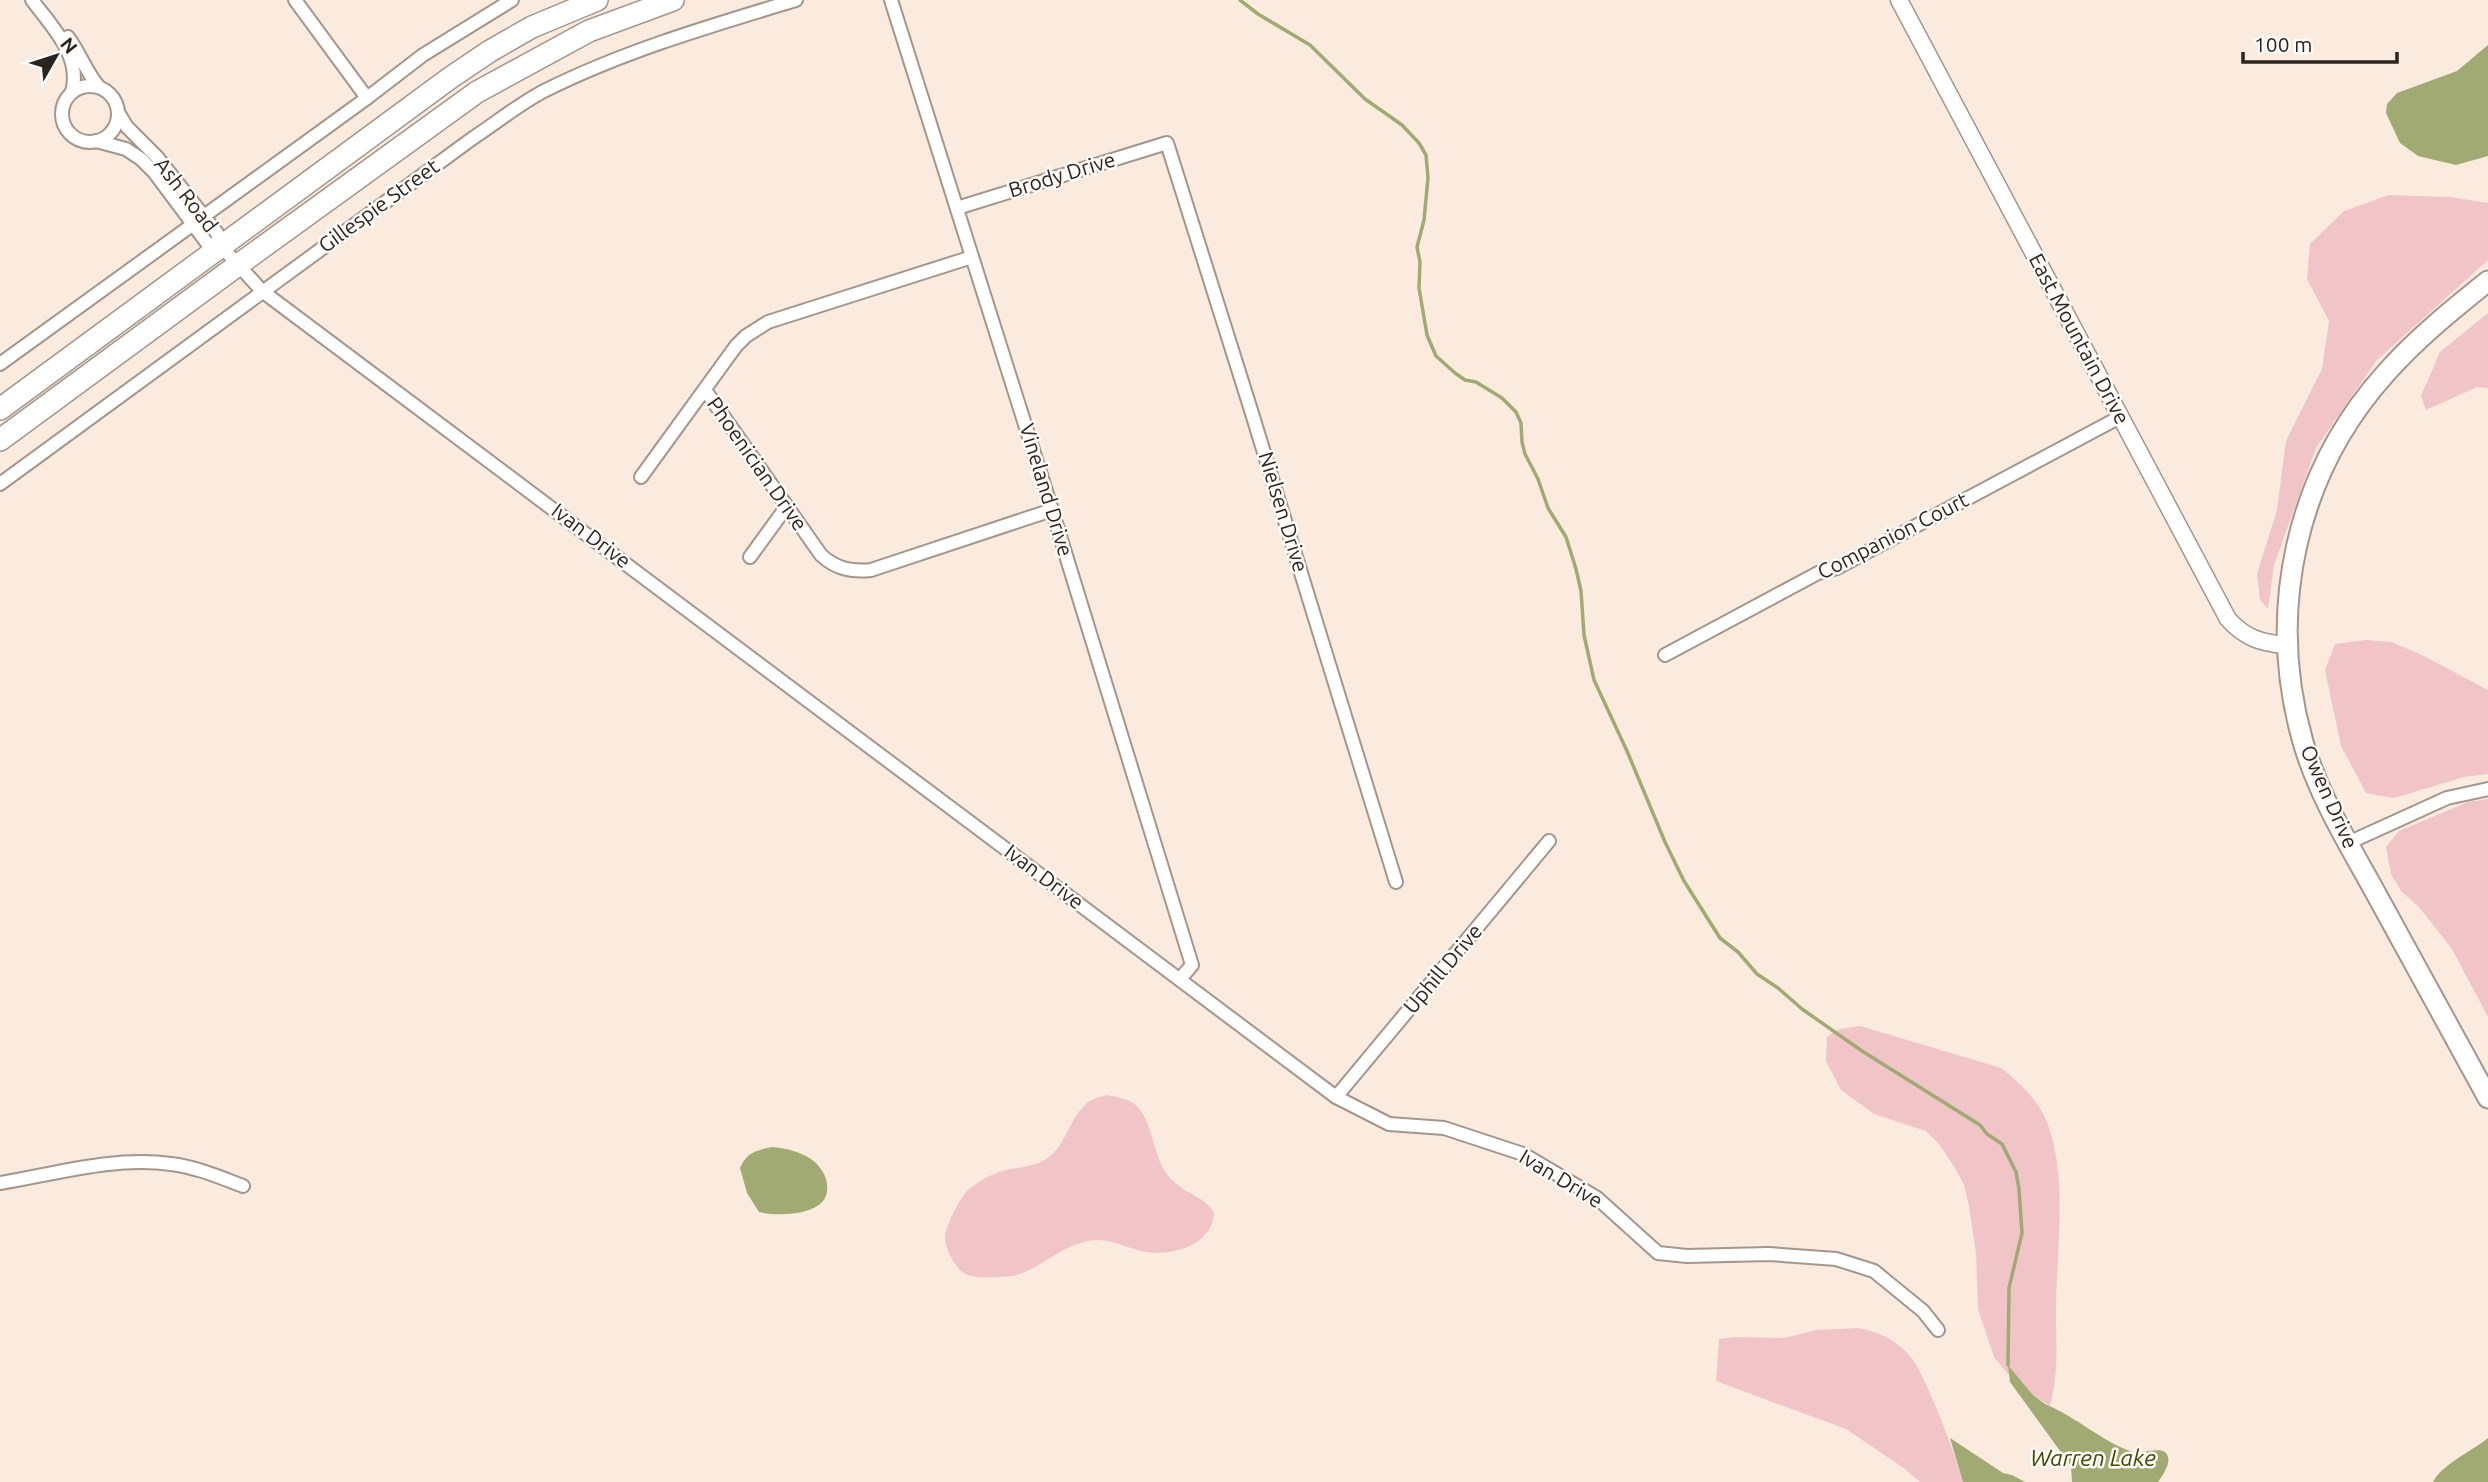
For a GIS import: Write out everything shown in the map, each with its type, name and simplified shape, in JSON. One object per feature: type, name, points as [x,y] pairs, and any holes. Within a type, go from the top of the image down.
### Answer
[{"type":"highway","points":[[0,409],[490,51],[531,27],[597,0]]},
{"type":"highway","points":[[463,102],[472,86],[539,42],[585,20],[638,0]]},
{"type":"highway","points":[[0,440],[463,102],[589,31],[673,0]]},
{"type":"main road","name":"Owen Drive","points":[[2488,281],[2423,335],[2385,374],[2356,411],[2329,455],[2298,536],[2289,591],[2286,646],[2303,744],[2314,774],[2348,843],[2488,1098]]},
{"type":"street","points":[[32,0],[69,52],[75,80],[63,108],[65,127],[78,139],[96,141],[111,132],[116,125],[118,112],[114,99],[90,77],[73,44],[41,0]]},
{"type":"street","points":[[295,0],[367,98]]},
{"type":"street","points":[[204,216],[423,54],[512,0]]},
{"type":"street","name":"Gillespie Street","points":[[0,484],[472,138],[541,92],[649,46],[796,0]]},
{"type":"street","name":"Vineland Drive","points":[[891,0],[1192,965],[1181,978]]},
{"type":"street","name":"East Mountain Drive","points":[[1899,0],[2228,619],[2246,636],[2264,643],[2286,646]]},
{"type":"street","points":[[72,92],[89,86],[99,87]]},
{"type":"street","name":"Ash Road","points":[[96,141],[127,149],[141,159],[154,172],[206,243],[221,246],[218,233],[158,157],[127,127],[118,112]]},
{"type":"street","name":"Brody Drive","points":[[957,208],[1167,143]]},
{"type":"street","name":"Nielsen Drive","points":[[1167,143],[1396,882]]},
{"type":"street","points":[[0,364],[192,225]]},
{"type":"street","name":"Ivan Drive","points":[[221,246],[262,291],[1181,978],[1336,1097],[1389,1124],[1444,1128],[1523,1154],[1597,1198],[1658,1253],[1687,1256],[1769,1254],[1836,1259],[1874,1271],[1923,1311],[1938,1330]]},
{"type":"street","name":"Phoenician Drive","points":[[972,257],[768,322],[736,346],[705,390],[821,555],[828,562],[848,570],[871,570],[1052,510]]},
{"type":"street","points":[[641,477],[705,390]]},
{"type":"street","name":"Companion Court","points":[[1665,654],[1818,573],[1849,562],[2120,417]]},
{"type":"street","points":[[750,557],[787,506]]},
{"type":"street","points":[[2348,843],[2446,798],[2488,789]]},
{"type":"street","name":"Uphill Drive","points":[[1336,1097],[1549,841]]},
{"type":"street","points":[[0,1184],[108,1165],[143,1162],[172,1164],[211,1173],[243,1186]]},
{"type":"shaded area","points":[[2389,195],[2450,197],[2488,203],[2488,260],[2376,361],[2316,448],[2274,565],[2268,609],[2260,600],[2257,574],[2277,510],[2286,441],[2322,369],[2329,321],[2307,279],[2310,244],[2344,211]]},
{"type":"shaded area","points":[[2488,313],[2488,388],[2477,387],[2426,410],[2421,396],[2440,352]]},
{"type":"shaded area","points":[[2366,640],[2392,642],[2488,690],[2488,774],[2464,777],[2394,798],[2366,793],[2341,746],[2325,670],[2335,644]]},
{"type":"shaded area","points":[[2488,799],[2488,1017],[2452,949],[2419,907],[2401,891],[2391,874],[2386,847],[2399,831],[2468,802]]},
{"type":"shaded area","points":[[1860,1026],[2001,1068],[2027,1091],[2046,1120],[2057,1165],[2060,1214],[2055,1381],[2050,1406],[2033,1395],[2009,1366],[2009,1375],[1994,1357],[1978,1309],[1976,1253],[1969,1206],[1964,1185],[1955,1168],[1939,1144],[1926,1131],[1874,1114],[1841,1090],[1826,1061],[1827,1037],[1839,1029]]},
{"type":"shaded area","points":[[1107,1095],[1131,1102],[1143,1114],[1165,1171],[1176,1184],[1204,1202],[1214,1212],[1208,1231],[1194,1244],[1175,1251],[1147,1252],[1097,1240],[1068,1248],[1021,1274],[974,1277],[964,1273],[951,1256],[945,1236],[958,1204],[969,1189],[989,1176],[1037,1164],[1051,1156],[1087,1103]]},
{"type":"shaded area","points":[[1857,1328],[1892,1340],[1904,1349],[1915,1363],[1943,1423],[1963,1482],[1920,1482],[1846,1429],[1716,1381],[1719,1339],[1784,1338],[1817,1330]]},
{"type":"water","points":[[2488,45],[2488,156],[2456,165],[2418,156],[2400,143],[2386,113],[2387,104],[2397,93],[2457,71]]},
{"type":"water","points":[[772,1147],[797,1152],[817,1165],[826,1179],[827,1193],[823,1201],[810,1210],[792,1214],[759,1212],[747,1193],[740,1168],[745,1159],[753,1153]]},
{"type":"water","name":"Warren Lake","points":[[2008,1365],[2033,1395],[2045,1404],[2111,1442],[2133,1452],[2165,1452],[2168,1463],[2158,1482],[2072,1482],[2071,1466],[2010,1382]]},
{"type":"water","name":"Warren Lake","points":[[1950,1438],[2003,1473],[2025,1482],[1963,1482]]},
{"type":"water","points":[[2488,1438],[2488,1482],[2433,1482],[2450,1464]]},
{"type":"waterway","points":[[1240,0],[1310,45],[1365,99],[1402,125],[1426,155],[1428,178],[1424,220],[1417,247],[1420,262],[1419,288],[1427,335],[1436,356],[1455,373],[1502,398],[1516,412],[1521,423],[1525,454],[1538,479],[1548,508],[1566,537],[1576,569],[1581,591],[1584,635],[1594,680],[1684,881],[1720,938],[1738,952],[1757,974],[1802,1009],[1862,1051],[1980,1125],[1987,1134],[2002,1144],[2016,1172],[2022,1233],[2009,1288],[2008,1365]]}]
